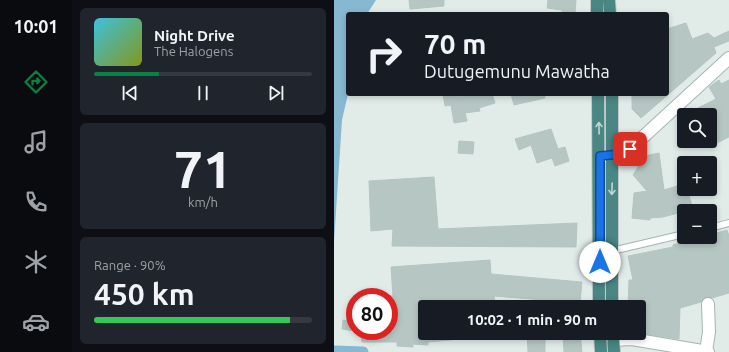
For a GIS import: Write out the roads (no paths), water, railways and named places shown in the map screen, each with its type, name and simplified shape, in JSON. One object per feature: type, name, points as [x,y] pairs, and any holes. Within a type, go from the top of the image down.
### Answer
[{"type":"highway","points":[[597,0],[597,12]]},
{"type":"highway","points":[[609,0],[610,12]]},
{"type":"highway","points":[[598,96],[600,156],[599,300]]},
{"type":"highway","points":[[612,96],[612,300]]},
{"type":"street","points":[[600,156],[613,156],[630,149],[729,58]]},
{"type":"street","points":[[613,342],[632,339],[707,352],[710,332],[708,304]]},
{"type":"lane","points":[[717,226],[729,223]]},
{"type":"lane","points":[[612,251],[677,236]]},
{"type":"water","points":[[334,0],[376,0],[368,12],[346,12],[346,96],[348,96],[342,120],[334,242]]},
{"type":"waterway","points":[[334,351],[363,352]]}]
